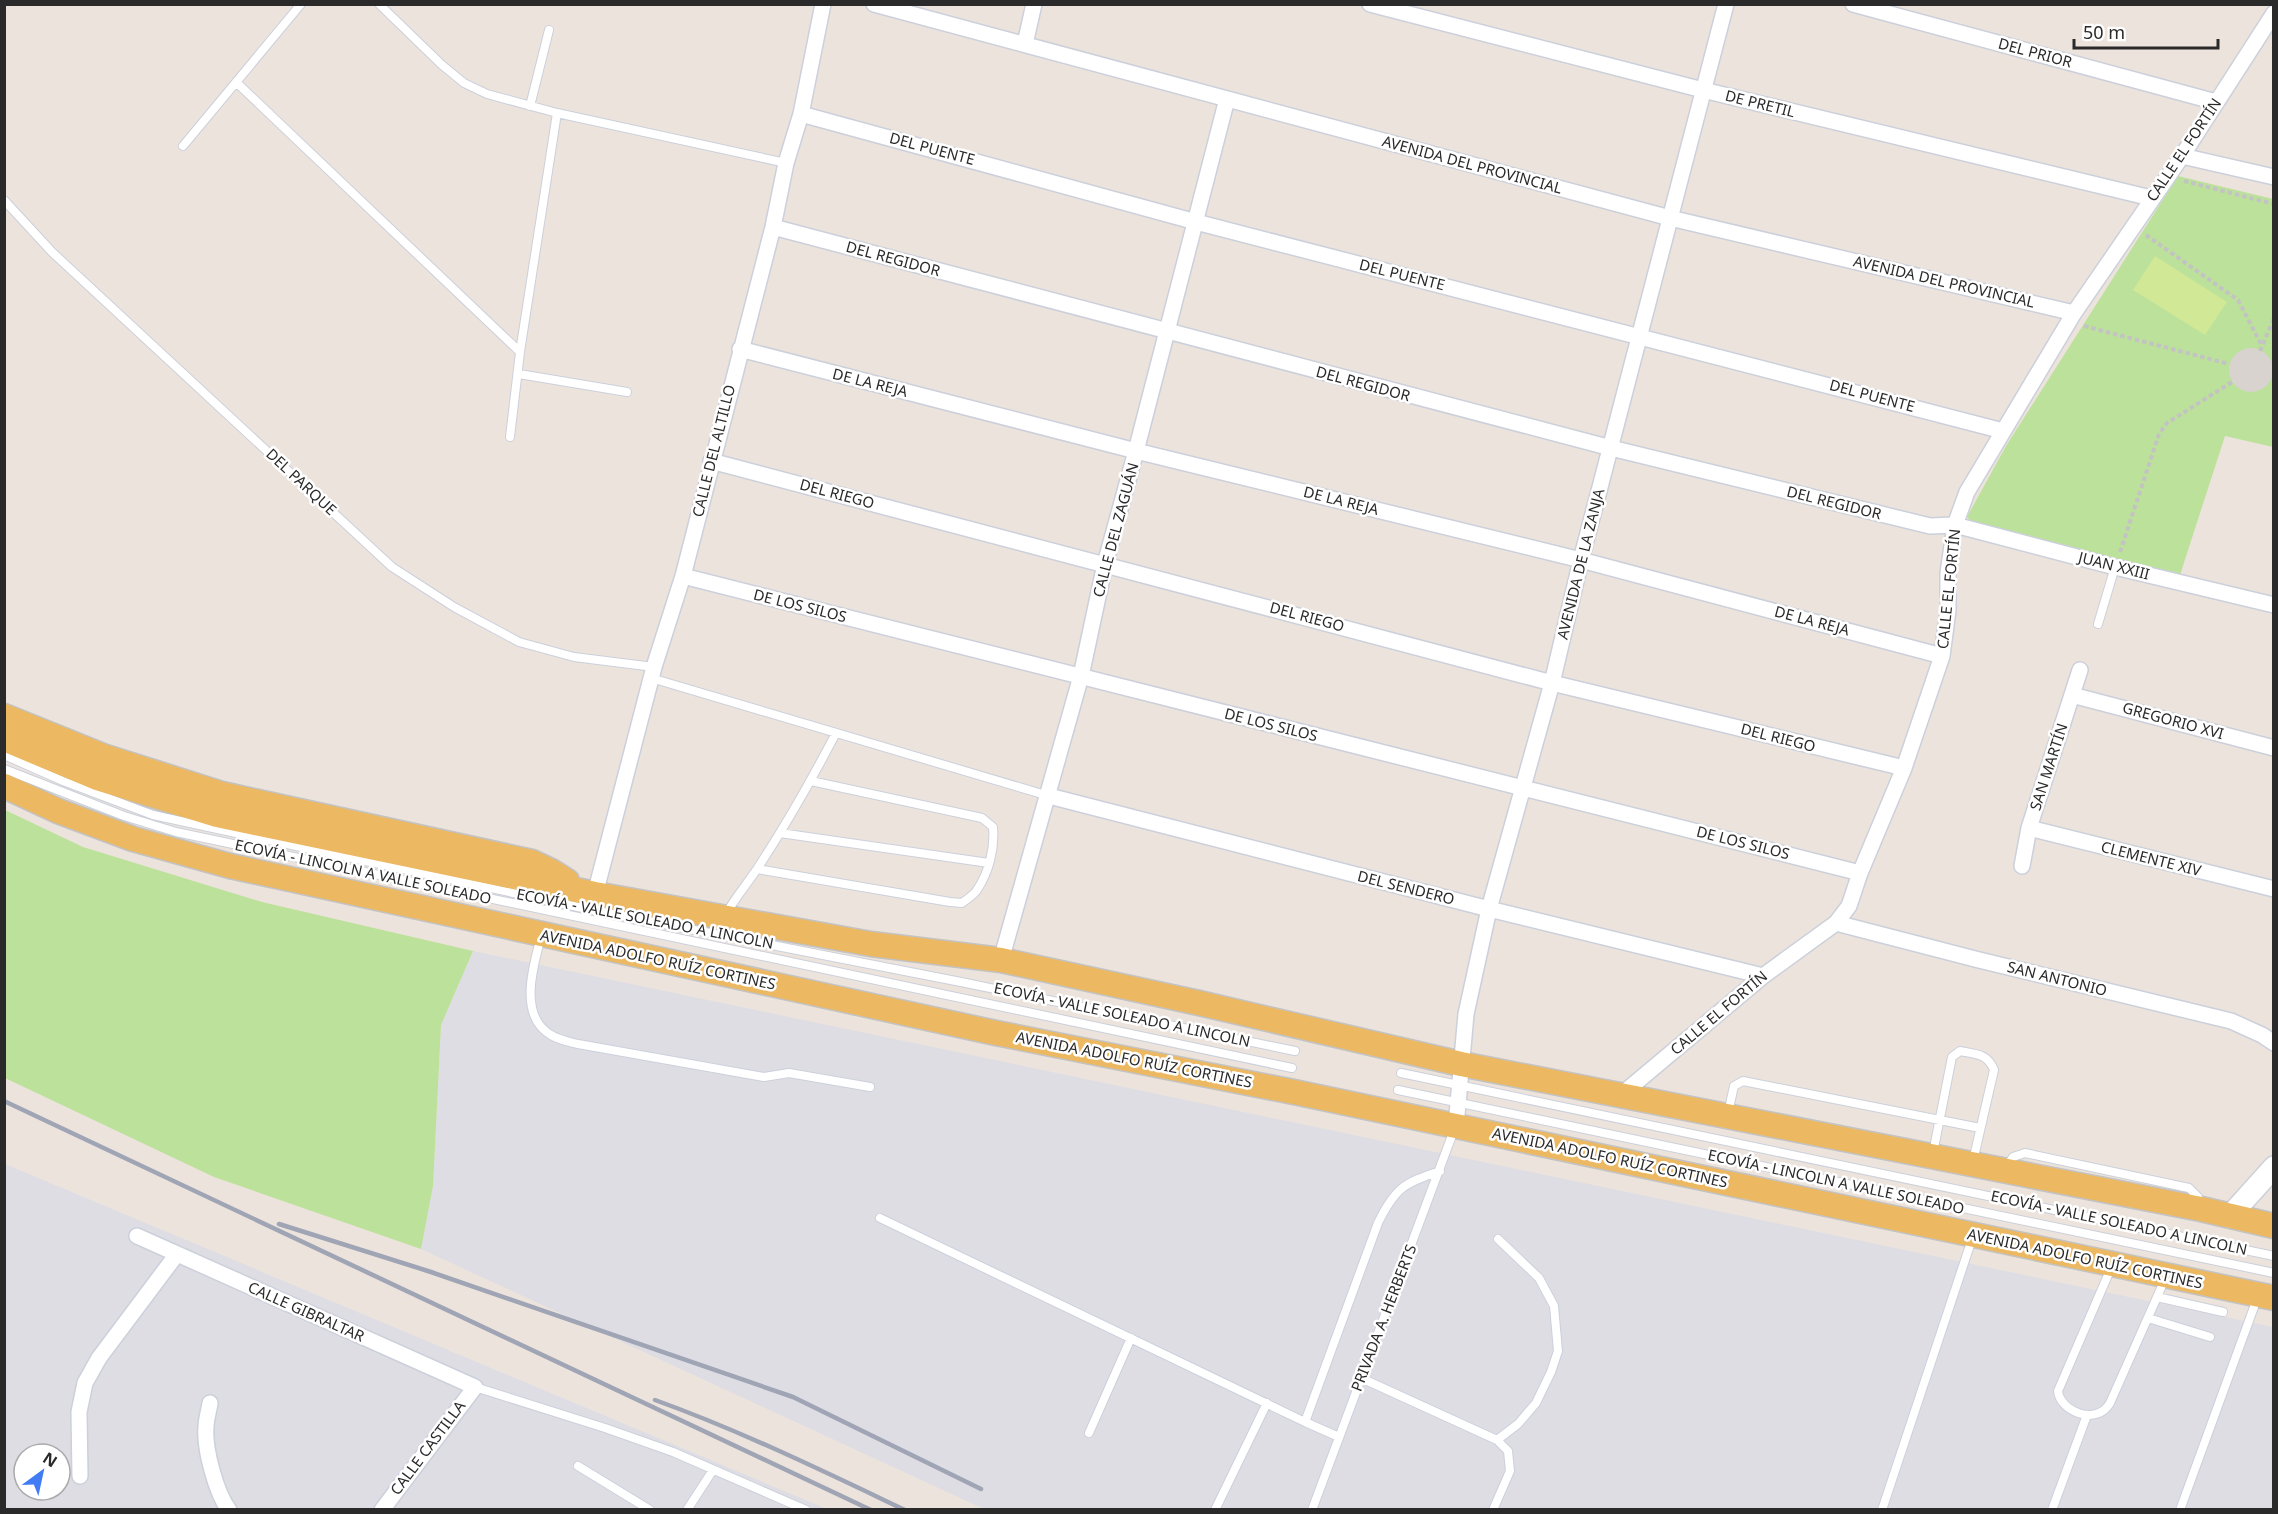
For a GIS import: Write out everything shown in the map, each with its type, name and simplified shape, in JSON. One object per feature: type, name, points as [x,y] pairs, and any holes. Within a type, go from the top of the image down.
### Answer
[{"type":"main road","points":[[4,716],[103,756],[222,794],[532,862],[588,893]]},
{"type":"main road","points":[[4,739],[97,778],[217,815],[588,893],[871,945],[1001,960],[1199,1003],[1460,1075],[1621,1095],[2200,1209],[2274,1226]]},
{"type":"main road","name":"AVENIDA ADOLFO RUÍZ CORTINES","points":[[4,786],[58,811],[133,839],[230,866],[984,1030],[1456,1114],[1973,1235],[2113,1264],[2162,1286],[2266,1296]]},
{"type":"street","name":"CALLE DEL ALTILLO","points":[[588,893],[652,673],[683,576],[773,227],[786,163],[801,114],[823,4]]},
{"type":"street","name":"AVENIDA DEL PROVINCIAL","points":[[874,4],[1670,219],[2072,317]]},
{"type":"street","points":[[1025,44],[1034,4]]},
{"type":"street","name":"DE PRETIL","points":[[1370,4],[1703,90],[2151,198]]},
{"type":"street","name":"AVENIDA DE LA ZANJA","points":[[1456,1114],[1466,1014],[1489,909],[1552,683],[1581,560],[1726,4]]},
{"type":"street","name":"DEL PRIOR","points":[[1853,4],[2216,102]]},
{"type":"street","name":"CALLE EL FORTÍN","points":[[1621,1095],[1763,976],[1836,923],[1849,906],[1860,873],[1904,768],[1942,656],[1948,610],[1948,573],[1955,525],[1967,492],[2072,317],[2151,198],[2182,156],[2274,13]]},
{"type":"street","name":"CALLE DEL ZAGUÁN","points":[[1001,960],[1081,676],[1105,564],[1227,99]]},
{"type":"street","name":"DEL PUENTE","points":[[801,114],[1196,222],[2003,431]]},
{"type":"street","points":[[2182,156],[2274,177]]},
{"type":"street","name":"DEL REGIDOR","points":[[773,227],[1611,448],[1930,526],[1955,525]]},
{"type":"street","name":"DE LA REJA","points":[[740,350],[1136,451],[1581,560],[1942,656]]},
{"type":"street","name":"DEL RIEGO","points":[[711,461],[1552,683],[1904,768]]},
{"type":"street","name":"JUAN XXIII","points":[[1955,525],[2115,567],[2274,605]]},
{"type":"street","name":"DE LOS SILOS","points":[[683,576],[1860,873]]},
{"type":"street","name":"SAN MARTÍN","points":[[2022,866],[2029,828],[2080,670]]},
{"type":"street","name":"GREGORIO XVI","points":[[2072,695],[2274,748]]},
{"type":"street","name":"DEL SENDERO","points":[[1049,796],[1489,909],[1763,976]]},
{"type":"street","name":"CLEMENTE XIV","points":[[2029,828],[2274,889]]},
{"type":"street","name":"SAN ANTONIO","points":[[1836,923],[2231,1021],[2274,1043]]},
{"type":"street","points":[[2229,1217],[2274,1167]]},
{"type":"street","name":"CALLE GIBRALTAR","points":[[137,1236],[475,1387]]},
{"type":"street","points":[[80,1476],[79,1412],[85,1383],[99,1358],[177,1254]]},
{"type":"street","name":"CALLE CASTILLA","points":[[382,1509],[475,1387]]},
{"type":"street","points":[[210,1403],[206,1427],[207,1446],[221,1507]]},
{"type":"lane","points":[[183,146],[301,4]]},
{"type":"lane","points":[[379,4],[442,65],[464,83],[487,94],[557,113],[786,163]]},
{"type":"lane","points":[[530,106],[549,30]]},
{"type":"lane","points":[[236,82],[520,352]]},
{"type":"lane","points":[[510,437],[520,352],[557,113]]},
{"type":"lane","name":"DEL PARQUE","points":[[4,200],[52,252],[392,567],[454,607],[519,642],[574,657],[652,673],[836,734],[1049,796]]},
{"type":"lane","points":[[519,374],[627,392]]},
{"type":"lane","points":[[2098,624],[2115,567]]},
{"type":"lane","points":[[724,918],[734,899],[757,869],[780,832],[836,734]]},
{"type":"lane","name":"ECOVÍA - VALLE SOLEADO A LINCOLN","points":[[4,754],[63,781],[164,817],[592,910],[961,982],[1295,1051]]},
{"type":"lane","name":"ECOVÍA - LINCOLN A VALLE SOLEADO","points":[[4,769],[124,816],[176,832],[1292,1068]]},
{"type":"lane","points":[[757,869],[962,903],[976,892],[989,863],[994,840],[993,827],[981,818],[811,781]]},
{"type":"lane","points":[[780,832],[989,863]]},
{"type":"lane","points":[[541,935],[534,962],[531,1005],[537,1023],[551,1035],[578,1044],[764,1077],[789,1073],[870,1087]]},
{"type":"lane","points":[[1932,1157],[1952,1057],[1960,1051],[1984,1055],[1991,1062],[1994,1070],[1972,1165]]},
{"type":"lane","name":"ECOVÍA - VALLE SOLEADO A LINCOLN","points":[[1401,1073],[1460,1075],[2274,1256]]},
{"type":"lane","points":[[1727,1117],[1734,1086],[1743,1081],[1980,1128]]},
{"type":"lane","name":"ECOVÍA - LINCOLN A VALLE SOLEADO","points":[[1398,1090],[1456,1114],[2274,1274]]},
{"type":"lane","name":"PRIVADA A. HERBERTS","points":[[1312,1509],[1440,1171],[1456,1114]]},
{"type":"lane","points":[[1305,1422],[1386,1206],[1397,1191],[1410,1181],[1440,1171]]},
{"type":"lane","points":[[880,1218],[1339,1437]]},
{"type":"lane","points":[[1882,1509],[1973,1235]]},
{"type":"lane","points":[[1497,1440],[1518,1424],[1536,1403],[1558,1351],[1554,1306],[1539,1278],[1498,1239]]},
{"type":"lane","points":[[2113,1264],[2058,1391],[2065,1406],[2087,1415],[2098,1416],[2107,1408],[2162,1286],[2223,1312]]},
{"type":"lane","points":[[2180,1509],[2253,1315],[2266,1296]]},
{"type":"lane","points":[[2148,1318],[2210,1337]]},
{"type":"lane","points":[[1089,1433],[1131,1338]]},
{"type":"lane","points":[[1361,1378],[1497,1440],[1508,1451],[1510,1471],[1492,1509]]},
{"type":"lane","points":[[475,1387],[673,1452],[806,1509]]},
{"type":"lane","points":[[1215,1509],[1267,1403]]},
{"type":"lane","points":[[2052,1509],[2087,1415]]},
{"type":"lane","points":[[578,1466],[650,1509]]},
{"type":"lane","points":[[687,1509],[713,1470]]},
{"type":"path","points":[[2182,181],[2274,204]]},
{"type":"path","points":[[2133,226],[2238,300],[2261,348],[2274,318]]},
{"type":"path","points":[[2140,244],[2152,226]]},
{"type":"path","points":[[2072,317],[2087,327],[2229,364]]},
{"type":"path","points":[[2081,337],[2093,318]]},
{"type":"path","points":[[2115,567],[2159,434],[2167,423],[2232,382]]},
{"type":"shaded area","points":[[2251,348],[2267,354],[2273,370],[2267,386],[2251,392],[2235,386],[2229,370],[2235,354]]},
{"type":"shaded area","points":[[473,951],[2273,1327],[2273,1509],[984,1509],[421,1249],[433,1186],[441,1025]]},
{"type":"shaded area","points":[[5,1164],[827,1509],[5,1509]]},
{"type":"green space","points":[[2178,176],[2273,199],[2273,447],[2225,436],[2179,578],[1973,524],[1967,517],[2006,446]]},
{"type":"green space","points":[[2155,256],[2227,302],[2205,335],[2133,290]]},
{"type":"green space","points":[[5,810],[83,847],[262,902],[473,951],[441,1025],[433,1186],[421,1249],[214,1177],[5,1078]]},
{"type":"railway","points":[[4,1101],[871,1510]]},
{"type":"railway","points":[[279,1224],[431,1272],[793,1397],[981,1489]]},
{"type":"railway","points":[[655,1400],[750,1438],[905,1510]]}]
